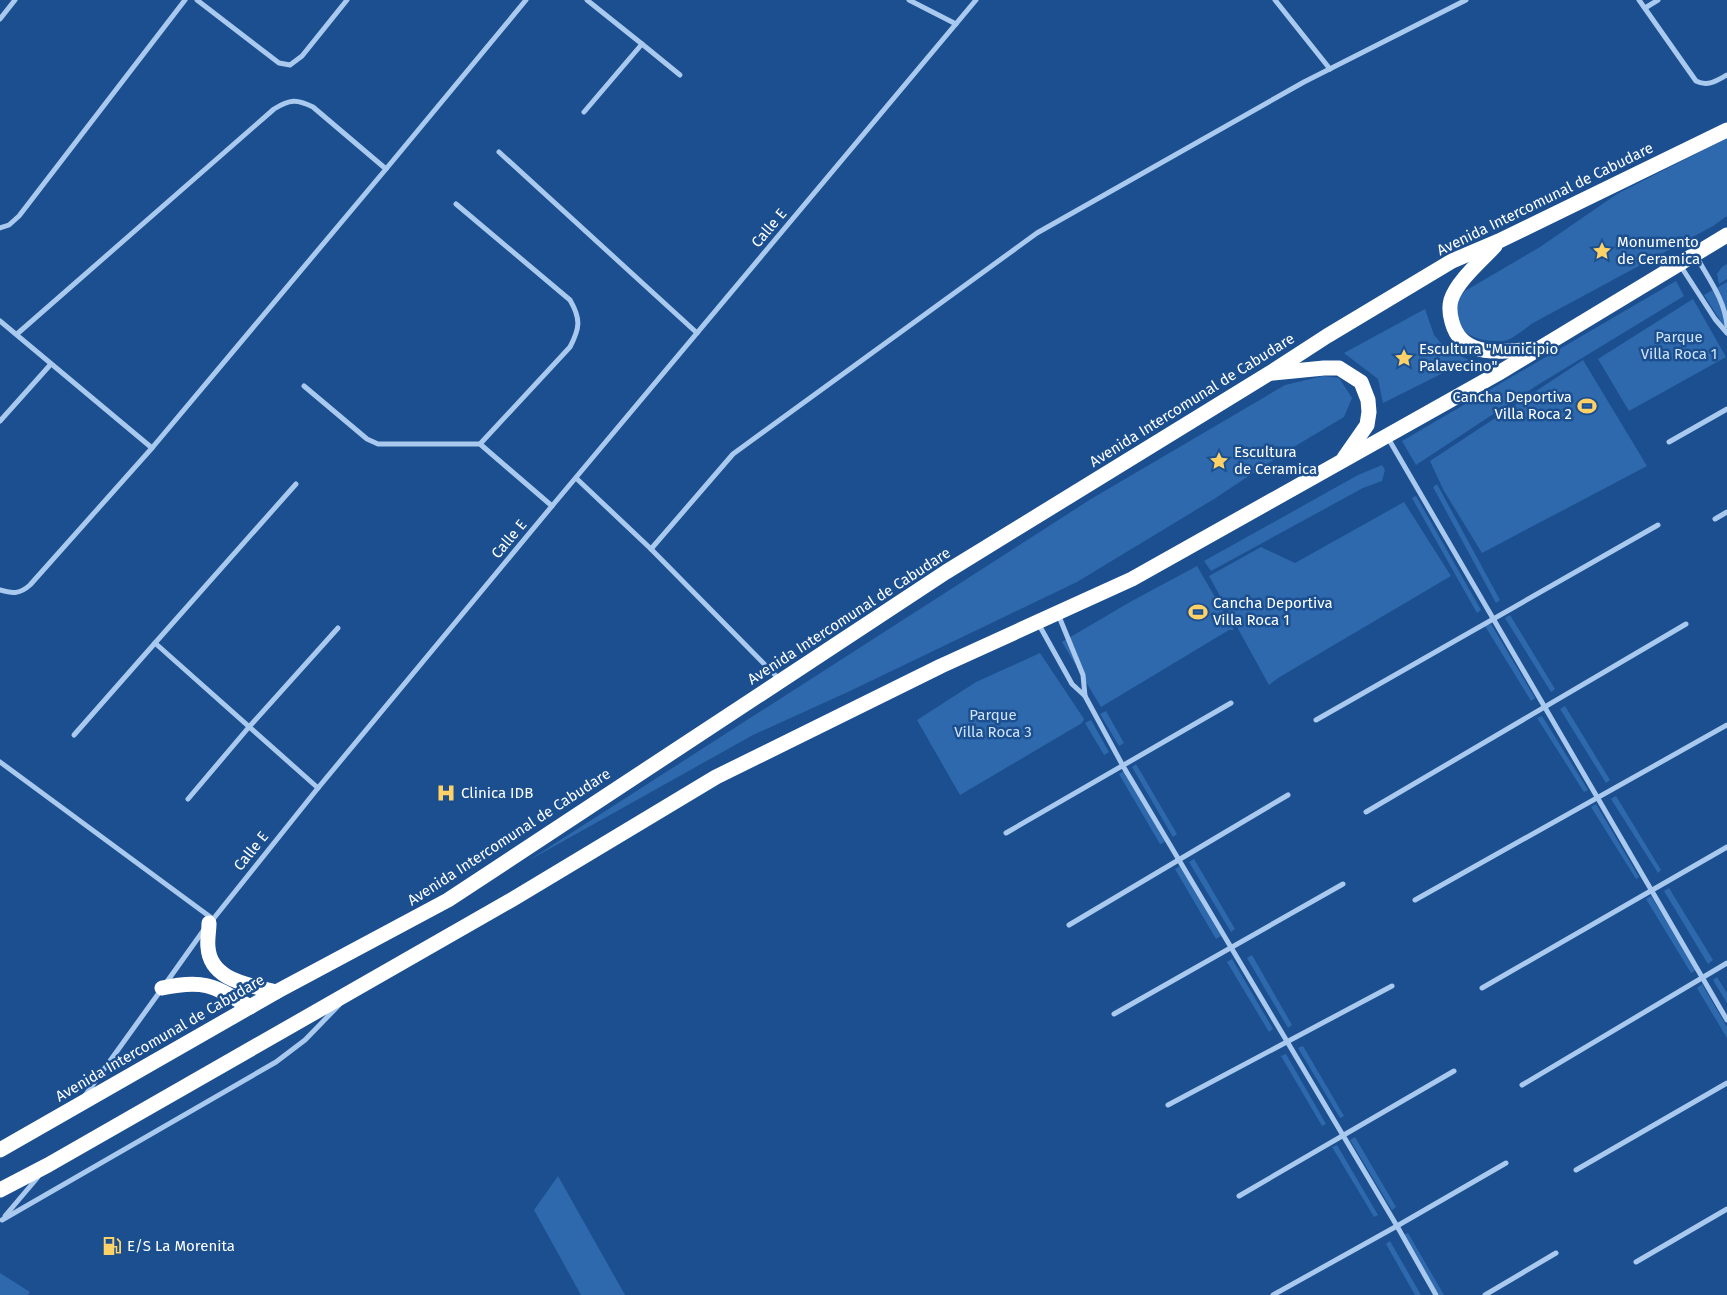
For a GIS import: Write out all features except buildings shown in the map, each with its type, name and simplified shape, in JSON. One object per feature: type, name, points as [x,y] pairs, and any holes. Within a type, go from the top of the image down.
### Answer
[{"type":"highway","name":"Avenida Intercomunal de Cabudare","points":[[0,1150],[276,992],[448,900],[946,572],[1452,261],[1499,241],[1727,130]]},
{"type":"highway","points":[[0,1190],[48,1165],[513,899],[716,777],[941,666],[1132,579],[1539,349],[1727,236]]},
{"type":"highway","points":[[1499,241],[1459,287],[1451,300],[1450,315],[1454,331],[1460,340],[1470,346],[1492,352],[1539,349]]},
{"type":"highway","points":[[1270,373],[1339,368],[1361,382],[1368,400],[1367,425],[1341,461]]},
{"type":"highway","points":[[211,921],[208,949],[214,965],[228,978],[276,992]]},
{"type":"highway","points":[[162,988],[180,984],[216,987],[250,1007]]},
{"type":"street","points":[[0,19],[15,0]]},
{"type":"street","points":[[0,228],[9,225],[19,216],[185,0]]},
{"type":"street","points":[[197,0],[279,63],[290,65],[302,56],[347,0]]},
{"type":"street","points":[[0,590],[10,593],[22,592],[30,585],[152,448],[526,0]]},
{"type":"street","points":[[587,0],[680,75]]},
{"type":"street","points":[[909,0],[956,24]]},
{"type":"street","name":"Calle E","points":[[77,1106],[211,921],[318,788],[976,0]]},
{"type":"street","points":[[1275,0],[1330,69]]},
{"type":"street","points":[[651,549],[733,454],[1037,233],[1330,69],[1466,0]]},
{"type":"street","points":[[1639,0],[1696,81],[1710,84],[1727,76]]},
{"type":"street","points":[[1645,8],[1658,0]]},
{"type":"street","points":[[584,112],[642,44]]},
{"type":"street","points":[[16,334],[283,103],[293,100],[313,107],[386,169]]},
{"type":"street","points":[[498,152],[697,333]]},
{"type":"street","points":[[456,204],[570,300],[578,314],[578,332],[570,346],[480,444]]},
{"type":"street","points":[[1695,255],[1721,301],[1727,326]]},
{"type":"street","points":[[1680,264],[1711,313],[1727,333]]},
{"type":"street","points":[[0,321],[152,448]]},
{"type":"street","points":[[0,421],[50,364]]},
{"type":"street","points":[[304,386],[367,439],[378,444],[480,444],[552,506]]},
{"type":"street","points":[[1669,442],[1727,409]]},
{"type":"street","points":[[1387,436],[1727,1020]]},
{"type":"street","points":[[576,478],[651,549],[781,681]]},
{"type":"street","points":[[74,735],[296,484]]},
{"type":"street","points":[[1715,519],[1727,512]]},
{"type":"street","points":[[1316,720],[1658,525]]},
{"type":"street","points":[[1057,613],[1083,674],[1085,696]]},
{"type":"street","points":[[1038,622],[1072,684],[1085,696],[1123,766],[1397,1226],[1436,1295]]},
{"type":"street","points":[[1366,812],[1686,624]]},
{"type":"street","points":[[188,799],[249,727],[338,628]]},
{"type":"street","points":[[155,643],[318,788]]},
{"type":"street","points":[[1006,834],[1231,703]]},
{"type":"street","points":[[1415,900],[1727,725]]},
{"type":"street","points":[[0,762],[211,921]]},
{"type":"street","points":[[1069,925],[1288,795]]},
{"type":"street","points":[[1482,988],[1727,848]]},
{"type":"street","points":[[1114,1014],[1343,884]]},
{"type":"street","points":[[1522,1085],[1727,964]]},
{"type":"street","points":[[1168,1106],[1392,986]]},
{"type":"street","points":[[1,1221],[276,1062],[305,1040],[355,989]]},
{"type":"street","points":[[1239,1196],[1454,1071]]},
{"type":"street","points":[[1576,1170],[1727,1083]]},
{"type":"street","points":[[1273,1295],[1397,1226],[1506,1162]]},
{"type":"street","points":[[1,1221],[48,1165]]},
{"type":"street","points":[[1636,1262],[1727,1209]]},
{"type":"street","points":[[1485,1295],[1556,1253]]},
{"type":"green space","points":[[1727,138],[1727,216],[1713,226],[1533,323],[1507,340],[1492,341],[1481,339],[1464,331],[1459,325],[1455,310],[1458,301],[1465,291],[1540,247],[1617,194]]},
{"type":"green space","points":[[1727,264],[1727,279],[1719,284],[1717,274]]},
{"type":"green space","points":[[1676,281],[1684,296],[1536,386],[1416,465],[1402,441]]},
{"type":"green space","name":"Parque Villa Roca 1","points":[[1727,282],[1727,331],[1704,295]]},
{"type":"green space","name":"Parque Villa Roca 1","points":[[1693,299],[1726,357],[1629,411],[1598,359]]},
{"type":"green space","points":[[1425,309],[1434,335],[1447,350],[1469,360],[1383,403],[1378,379],[1344,353]]},
{"type":"green space","points":[[1583,360],[1647,466],[1482,553],[1444,491],[1430,461]]},
{"type":"green space","points":[[1323,376],[1339,378],[1352,398],[1344,417],[1287,451],[1214,499],[1077,582],[850,691],[753,735],[526,862],[1091,499],[1285,385]]},
{"type":"green space","points":[[1382,465],[1385,470],[1382,481],[1363,488],[1211,571],[1204,561],[1358,475]]},
{"type":"green space","points":[[1437,484],[1500,600],[1496,603],[1433,487]]},
{"type":"green space","points":[[1416,496],[1481,610],[1477,613],[1412,498]]},
{"type":"green space","points":[[1404,502],[1451,576],[1269,685],[1209,576],[1261,547],[1295,563]]},
{"type":"green space","points":[[1197,566],[1234,630],[1229,630],[1101,707],[1062,642]]},
{"type":"green space","points":[[1510,615],[1555,689],[1551,692],[1505,618]]},
{"type":"green space","points":[[1491,624],[1535,698],[1531,701],[1485,626]]},
{"type":"green space","name":"Parque Villa Roca 3","points":[[1040,653],[1084,719],[1082,723],[960,795],[917,720],[976,682]]},
{"type":"green space","points":[[1565,706],[1610,780],[1606,783],[1560,709]]},
{"type":"green space","points":[[1106,711],[1124,743],[1119,746],[1100,714]]},
{"type":"green space","points":[[1542,716],[1588,790],[1584,792],[1537,718]]},
{"type":"green space","points":[[1091,720],[1109,752],[1104,755],[1085,723]]},
{"type":"green space","points":[[1136,764],[1177,834],[1173,837],[1132,767]]},
{"type":"green space","points":[[1124,771],[1165,842],[1160,844],[1119,774]]},
{"type":"green space","points":[[1616,796],[1661,870],[1658,873],[1611,799]]},
{"type":"green space","points":[[1596,804],[1639,877],[1636,879],[1591,807]]},
{"type":"green space","points":[[1194,859],[1235,929],[1231,932],[1189,862]]},
{"type":"green space","points":[[1180,866],[1221,936],[1216,939],[1175,869]]},
{"type":"green space","points":[[1669,888],[1713,960],[1708,964],[1664,891]]},
{"type":"green space","points":[[1651,896],[1696,970],[1691,973],[1646,899]]},
{"type":"green space","points":[[1252,955],[1292,1025],[1288,1028],[1247,958]]},
{"type":"green space","points":[[1232,959],[1273,1029],[1269,1032],[1227,962]]},
{"type":"green space","points":[[1717,977],[1727,993],[1727,1003],[1713,980]]},
{"type":"green space","points":[[1702,984],[1727,1027],[1727,1038],[1697,988]]},
{"type":"green space","points":[[1303,1046],[1344,1116],[1340,1118],[1298,1048]]},
{"type":"green space","points":[[1286,1054],[1326,1124],[1322,1126],[1281,1056]]},
{"type":"green space","points":[[1355,1137],[1396,1207],[1392,1210],[1350,1140]]},
{"type":"green space","points":[[1337,1145],[1378,1215],[1374,1217],[1332,1147]]},
{"type":"green space","points":[[558,1176],[625,1295],[581,1295],[534,1210]]},
{"type":"green space","points":[[1408,1233],[1444,1295],[1439,1295],[1403,1235]]},
{"type":"green space","points":[[1390,1241],[1421,1295],[1415,1295],[1386,1244]]},
{"type":"green space","points":[[0,1273],[30,1292],[28,1295],[0,1295]]},
{"type":"place","name":"Monumento de Ceramica","points":[[1602,251]]},
{"type":"place","name":"Escultura \"Municipio Palavecino\"","points":[[1404,358]]},
{"type":"place","name":"Cancha Deportiva Villa Roca 2","points":[[1587,406]]},
{"type":"place","name":"Escultura de Ceramica","points":[[1219,461]]},
{"type":"place","name":"Cancha Deportiva Villa Roca 1","points":[[1198,612]]},
{"type":"place","name":"Clinica IDB","points":[[446,793]]},
{"type":"place","name":"E/S La Morenita","points":[[112,1246]]}]
